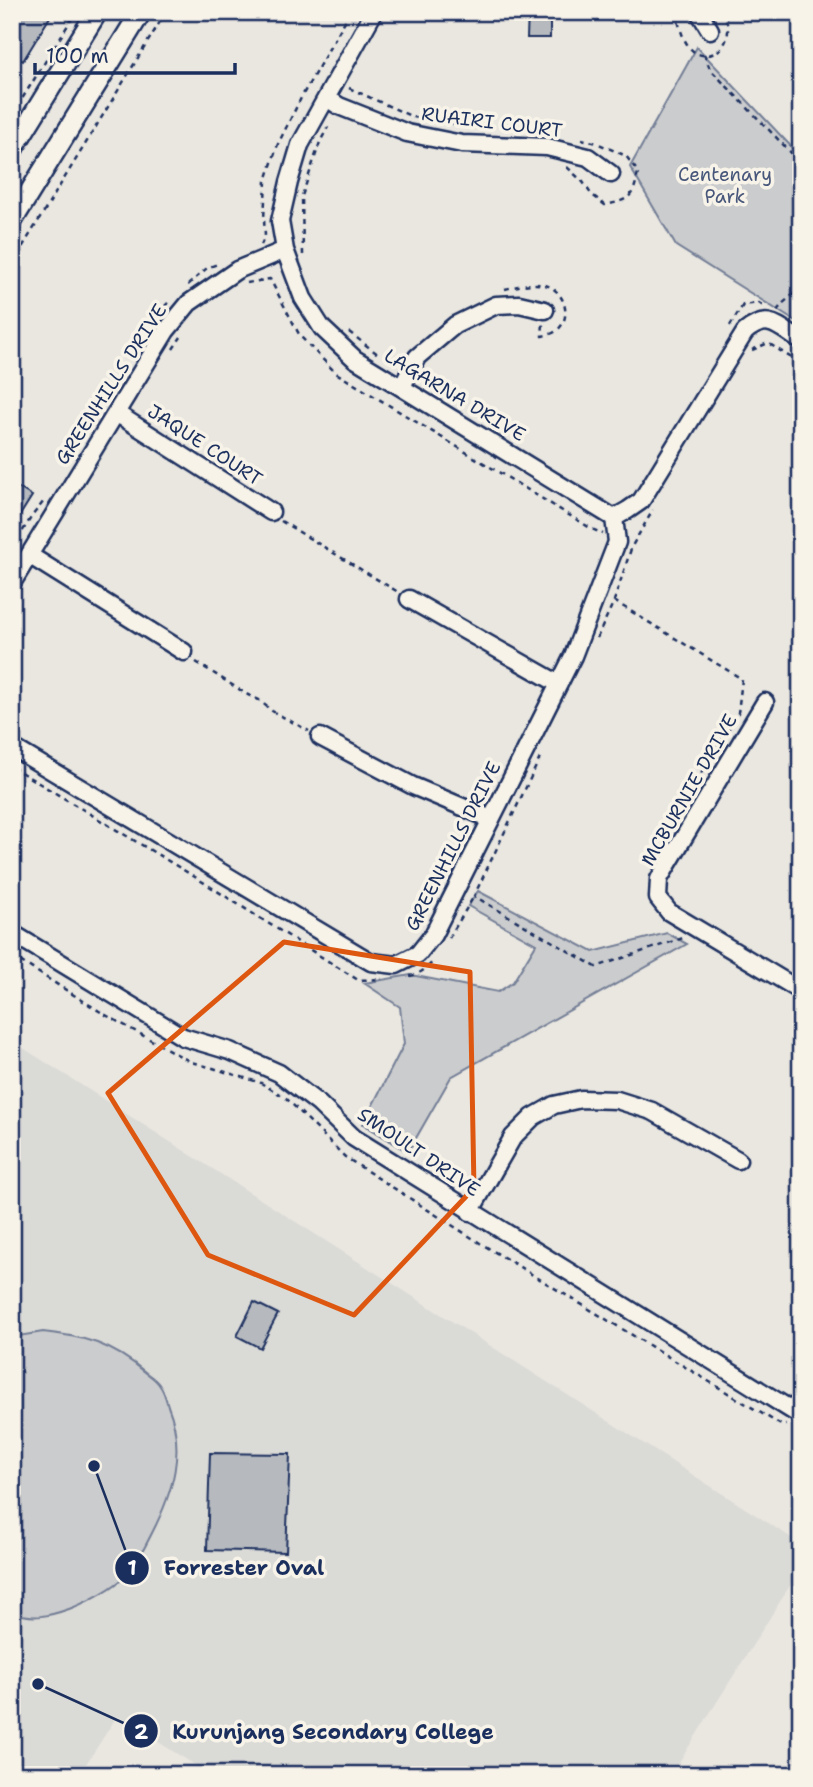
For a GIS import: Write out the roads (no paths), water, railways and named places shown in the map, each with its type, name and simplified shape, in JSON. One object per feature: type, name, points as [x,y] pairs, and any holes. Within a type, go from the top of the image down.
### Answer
[{"type":"street","points":[[12,150],[97,12]]},
{"type":"street","name":"LAGARNA DRIVE","points":[[374,12],[300,145],[289,182],[280,221],[285,250],[303,298],[322,328],[355,359],[615,526]]},
{"type":"street","points":[[699,12],[710,30]]},
{"type":"street","points":[[12,221],[139,13]]},
{"type":"street","name":"RUAIRI COURT","points":[[327,97],[339,106],[407,133],[462,144],[547,147],[588,157],[611,174]]},
{"type":"street","name":"GREENHILLS DRIVE","points":[[18,585],[29,555],[166,331],[190,303],[237,270],[285,250]]},
{"type":"street","points":[[402,387],[417,357],[455,325],[496,305],[519,304],[545,310]]},
{"type":"street","points":[[615,526],[640,501],[745,331],[757,322],[769,321],[801,341]]},
{"type":"street","name":"JAQUE COURT","points":[[116,412],[271,512]]},
{"type":"street","name":"GREENHILLS DRIVE","points":[[12,747],[371,962],[396,965],[418,954],[433,936],[573,656],[617,542],[615,526]]},
{"type":"street","points":[[29,555],[184,652]]},
{"type":"street","points":[[409,599],[559,684]]},
{"type":"street","name":"MCBURNIE DRIVE","points":[[765,702],[659,879],[658,898],[669,912],[801,991]]},
{"type":"street","points":[[320,737],[413,786],[494,814]]},
{"type":"street","name":"SMOULT DRIVE","points":[[12,933],[183,1037],[230,1051],[279,1073],[319,1104],[354,1139],[796,1420]]},
{"type":"street","points":[[470,1212],[513,1137],[533,1117],[554,1105],[582,1099],[617,1100],[652,1111],[738,1160]]},
{"type":"place","name":"Forrester Oval","points":[[94,1466]]},
{"type":"place","name":"Kurunjang Secondary College","points":[[38,1684]]},
{"type":"park label","name":"Centenary Park","points":[[725,185]]}]
